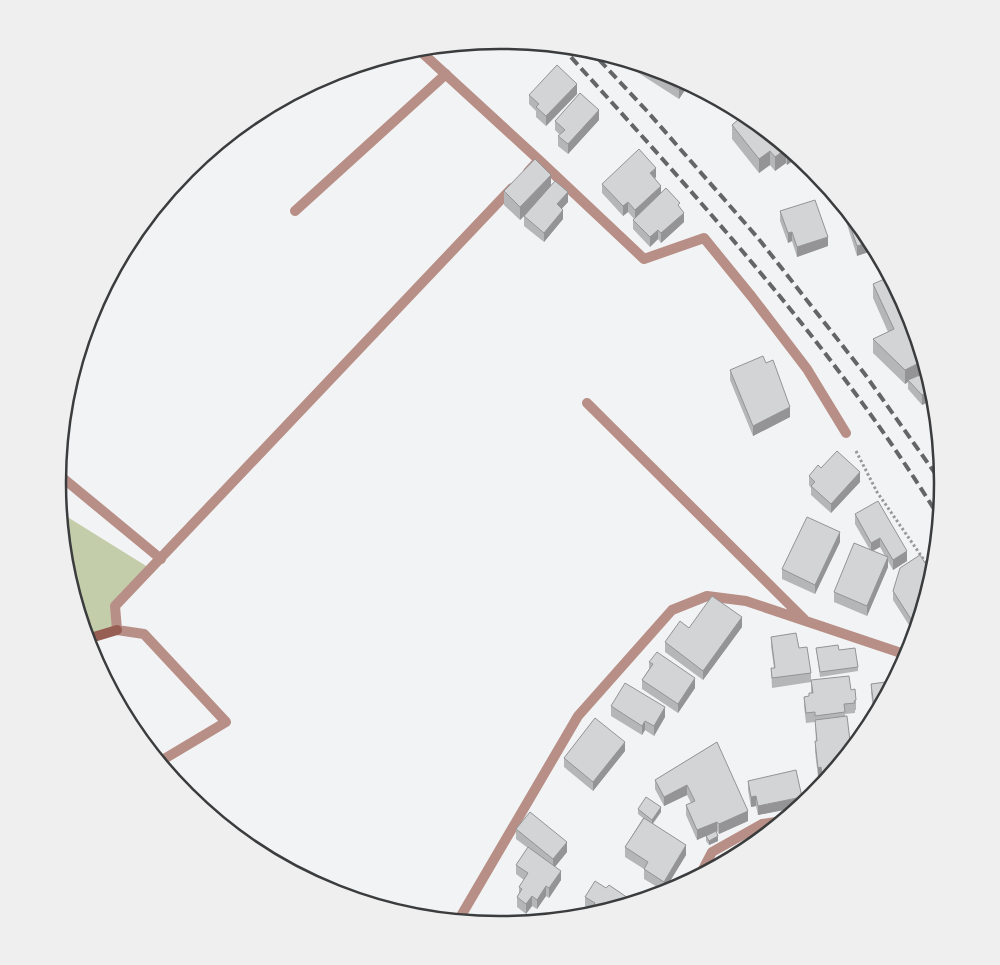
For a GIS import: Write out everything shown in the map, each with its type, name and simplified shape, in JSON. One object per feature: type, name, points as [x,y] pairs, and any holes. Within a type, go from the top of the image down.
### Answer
[{"type":"street","points":[[425,55],[644,259],[704,238],[752,297],[806,369],[846,433]]},
{"type":"street","points":[[294,211],[446,74]]},
{"type":"street","points":[[117,630],[115,606],[539,160]]},
{"type":"street","points":[[587,403],[807,621]]},
{"type":"street","points":[[66,481],[160,559]]},
{"type":"street","points":[[462,914],[578,716],[672,610],[707,596],[746,601],[899,652]]},
{"type":"street","points":[[94,636],[117,630],[144,634],[226,722],[166,758]]},
{"type":"street","points":[[706,864],[712,852],[762,824],[769,823]]},
{"type":"path","points":[[846,433],[877,492],[926,563]]},
{"type":"green space","points":[[68,517],[151,569],[115,606],[117,630],[95,637],[81,595]]},
{"type":"building","points":[[557,65],[577,84],[546,116],[536,107],[539,104],[529,95]]},
{"type":"building","points":[[580,93],[599,110],[568,144],[558,136],[565,130],[555,121]]},
{"type":"building","points":[[738,120],[781,152],[775,157],[770,151],[759,159],[732,125]]},
{"type":"building","points":[[639,149],[656,168],[650,173],[661,186],[635,210],[628,202],[623,206],[602,184]]},
{"type":"building","points":[[535,159],[551,175],[520,207],[504,191]]},
{"type":"building","points":[[555,181],[568,192],[557,204],[563,210],[544,233],[524,216]]},
{"type":"building","points":[[666,188],[680,203],[678,205],[684,213],[661,233],[658,230],[650,237],[633,220]]},
{"type":"building","points":[[815,200],[828,237],[797,247],[792,232],[788,233],[780,211]]},
{"type":"building","points":[[851,227],[863,244],[857,246]]},
{"type":"building","points":[[883,280],[911,343],[917,364],[905,370],[873,339],[894,329],[873,284]]},
{"type":"building","points":[[763,356],[766,363],[773,360],[790,407],[753,426],[730,370]]},
{"type":"building","points":[[920,375],[924,394],[922,395],[908,380]]},
{"type":"building","points":[[837,451],[860,472],[831,504],[811,486],[815,482],[809,476],[818,465],[821,468]]},
{"type":"building","points":[[878,501],[907,551],[893,560],[880,538],[871,543],[855,514]]},
{"type":"building","points":[[807,517],[840,532],[815,585],[782,569]]},
{"type":"building","points":[[854,543],[888,557],[867,606],[834,592]]},
{"type":"building","points":[[920,555],[926,564],[912,620],[893,591],[900,568]]},
{"type":"building","points":[[712,596],[742,617],[703,671],[665,642],[680,621],[689,628]]},
{"type":"building","points":[[796,633],[799,648],[807,647],[811,673],[772,678],[771,668],[775,668],[771,637]]},
{"type":"building","points":[[838,645],[839,650],[855,648],[858,667],[820,672],[816,648]]},
{"type":"building","points":[[657,652],[695,678],[678,704],[642,680],[653,664],[649,662]]},
{"type":"building","points":[[849,676],[851,690],[855,689],[856,700],[854,701],[855,703],[844,704],[845,712],[815,716],[815,712],[806,713],[804,697],[809,696],[809,693],[813,693],[811,680]]},
{"type":"building","points":[[885,682],[873,703],[871,684]]},
{"type":"building","points":[[625,683],[665,707],[654,726],[645,721],[642,726],[611,706]]},
{"type":"building","points":[[847,716],[850,739],[822,773],[821,767],[818,768],[815,720]]},
{"type":"building","points":[[595,718],[625,742],[593,782],[564,758]]},
{"type":"building","points":[[717,742],[748,811],[719,824],[717,822],[697,830],[686,805],[695,801],[687,785],[664,797],[655,780]]},
{"type":"building","points":[[796,770],[801,794],[798,798],[758,806],[756,796],[751,797],[748,781]]},
{"type":"building","points":[[646,797],[661,807],[652,820],[638,809]]},
{"type":"building","points":[[530,812],[567,842],[553,859],[516,829]]},
{"type":"building","points":[[644,818],[686,845],[664,882],[644,869],[648,862],[625,847]]},
{"type":"building","points":[[716,831],[718,836],[709,841],[706,836]]},
{"type":"building","points":[[528,847],[561,871],[549,888],[546,886],[537,900],[532,896],[526,904],[517,897],[522,889],[519,887],[528,873],[516,865]]},
{"type":"building","points":[[595,881],[606,888],[609,885],[626,897],[593,906],[595,903],[585,897]]},
{"type":"railway","points":[[568,54],[761,273],[854,392],[933,508]]},
{"type":"railway","points":[[600,61],[647,111],[758,238],[864,373],[934,471]]}]
